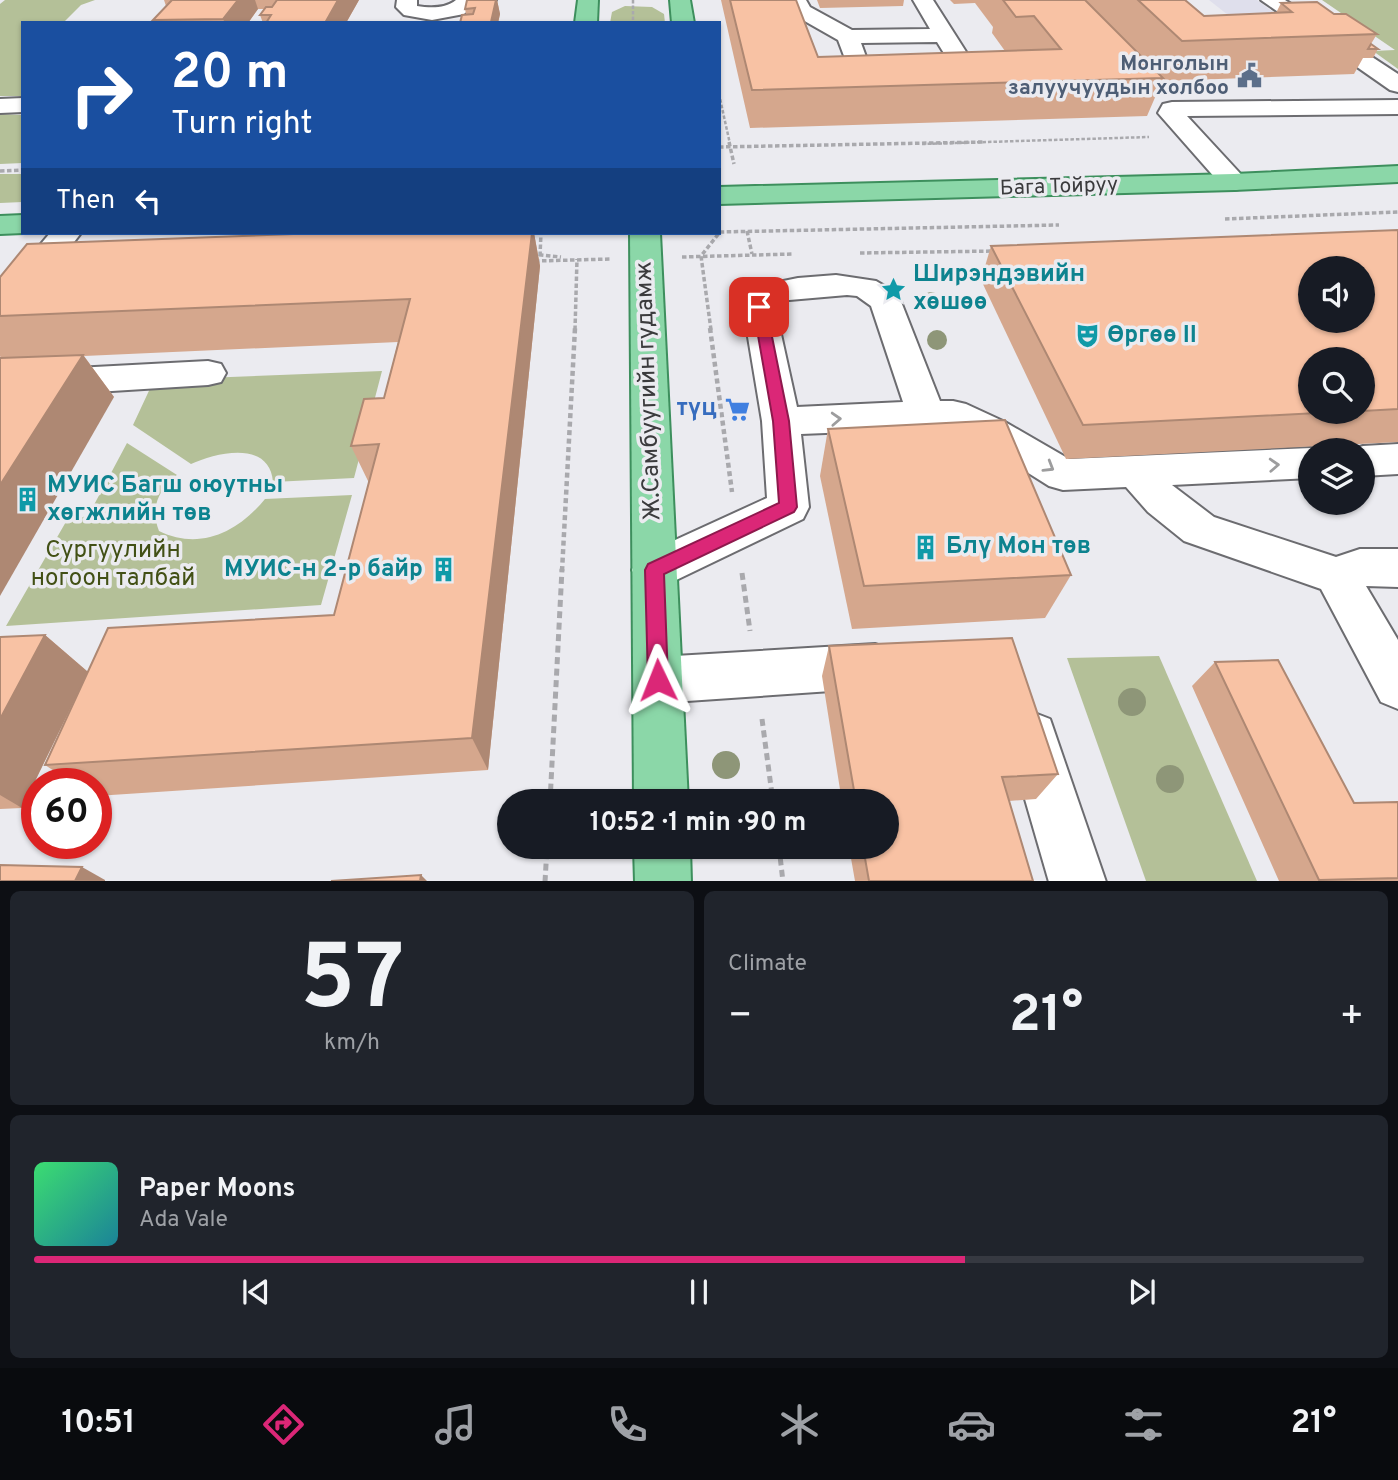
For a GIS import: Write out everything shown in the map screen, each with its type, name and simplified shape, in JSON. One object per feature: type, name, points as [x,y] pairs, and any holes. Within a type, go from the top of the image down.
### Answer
[{"type":"main road","points":[[586,21],[588,0]]},
{"type":"main road","points":[[680,0],[683,21]]},
{"type":"main road","name":"Бага Тойруу","points":[[721,196],[1234,182],[1398,174]]},
{"type":"main road","points":[[0,225],[21,224]]},
{"type":"main road","name":"Ж.Самбуугийн гудамж","points":[[645,245],[661,789]]},
{"type":"main road","points":[[662,859],[663,881]]},
{"type":"street","points":[[406,1],[411,11],[432,14],[457,9],[468,0],[486,0]]},
{"type":"street","points":[[796,0],[801,11],[848,37],[946,35]]},
{"type":"street","points":[[848,37],[860,72],[965,69],[923,0]]},
{"type":"street","points":[[1271,0],[1398,85]]},
{"type":"street","points":[[397,21],[406,1]]},
{"type":"street","points":[[0,106],[21,105]]},
{"type":"street","points":[[1234,182],[1170,113],[1172,109],[1398,107]]},
{"type":"street","points":[[0,315],[64,235]]},
{"type":"street","points":[[654,570],[788,507],[781,421],[759,307],[764,294],[784,289],[857,286],[872,290],[886,301],[926,415]]},
{"type":"street","points":[[0,385],[208,373]]},
{"type":"street","points":[[781,421],[953,414],[992,432],[1063,475],[1298,464]]},
{"type":"street","points":[[1375,460],[1398,459]]},
{"type":"street","points":[[1136,471],[1162,501],[1199,529],[1338,576],[1398,686]]},
{"type":"street","points":[[1338,576],[1360,567],[1398,568]]},
{"type":"street","points":[[658,680],[923,664]]},
{"type":"street","points":[[1019,695],[1078,881]]},
{"type":"path","points":[[632,0],[633,21]]},
{"type":"path","points":[[721,147],[938,144],[1191,135]]},
{"type":"path","points":[[0,171],[21,170]]},
{"type":"path","points":[[1225,219],[1398,212]]},
{"type":"path","points":[[721,232],[1059,225]]},
{"type":"path","points":[[540,258],[541,235]]},
{"type":"path","points":[[701,256],[718,235]]},
{"type":"path","points":[[527,261],[540,258],[579,260],[645,245],[701,256],[792,254]]},
{"type":"path","points":[[860,253],[995,251]]},
{"type":"path","points":[[527,253],[540,258]]},
{"type":"path","points":[[551,789],[579,260]]},
{"type":"path","points":[[545,881],[546,859]]},
{"type":"path","points":[[780,859],[783,881]]},
{"type":"shaded area","points":[[1209,0],[1257,0],[1312,41],[1262,42]]},
{"type":"green space","points":[[5,0],[95,0],[81,5],[65,21],[21,21],[21,96],[0,96],[0,4]]},
{"type":"green space","points":[[1322,0],[1398,0],[1398,69],[1373,51],[1395,50]]},
{"type":"green space","points":[[625,6],[652,7],[664,14],[665,21],[610,21],[612,12]]},
{"type":"green space","points":[[0,114],[21,115],[21,163],[0,164]]},
{"type":"green space","points":[[0,174],[21,174],[21,202],[0,203]]},
{"type":"green space","points":[[382,371],[354,478],[273,482],[270,469],[263,460],[241,453],[214,456],[191,464],[133,425],[154,380]]},
{"type":"green space","name":"Сургуулийн ногоон талбай","points":[[127,443],[177,475],[161,493],[155,515],[159,531],[174,537],[189,539],[217,535],[243,521],[265,499],[352,495],[321,605],[6,626],[67,520],[88,516]]},
{"type":"green space","points":[[1159,656],[1257,881],[1146,881],[1067,658]]},
{"type":"building","points":[[172,0],[238,0],[223,19],[153,20]]},
{"type":"building","points":[[277,0],[338,0],[326,21],[267,21],[271,15],[260,15],[266,7],[272,7]]},
{"type":"building","points":[[467,0],[496,0],[491,21],[460,21],[462,15],[473,14],[475,8],[465,9]]},
{"type":"building","points":[[730,0],[796,0],[818,57],[1061,49],[1034,16],[1016,17],[1003,0],[1085,0],[1163,78],[752,90]]},
{"type":"building","points":[[1138,0],[1185,0],[1204,16],[1292,12],[1281,3],[1317,2],[1334,14],[1346,14],[1377,34],[1182,41]]},
{"type":"building","points":[[1398,230],[1398,409],[1375,410],[1375,347],[1298,347],[1298,414],[1083,425],[991,246]]},
{"type":"building","name":"МУИС-н 2-р байр","points":[[267,235],[532,235],[472,738],[45,765],[108,628],[334,615],[379,444],[351,446],[364,399],[384,398],[410,299],[0,316],[0,277],[27,244]]},
{"type":"building","points":[[83,355],[0,485],[0,358]]},
{"type":"building","points":[[1005,420],[1071,575],[864,586],[828,429]]},
{"type":"building","points":[[45,635],[0,719],[0,637]]},
{"type":"building","points":[[1012,638],[1058,774],[1002,777],[1033,881],[869,881],[865,859],[899,859],[899,789],[854,789],[829,646]]},
{"type":"building","points":[[1278,660],[1354,803],[1398,802],[1398,878],[1319,880],[1215,662]]},
{"type":"building","points":[[0,865],[82,867],[75,881],[0,881]]},
{"type":"building","points":[[421,875],[420,881],[331,881]]},
{"type":"place","name":"Монголын залуучуудын холбоо","points":[[1249,76]]},
{"type":"place","name":"Ширэндэвийн хөшөө","points":[[893,289]]},
{"type":"place","name":"Өргөө II","points":[[1087,336]]},
{"type":"place","name":"түц","points":[[737,409]]},
{"type":"place","name":"МУИС Багш оюутны хөгжлийн төв","points":[[27,500]]},
{"type":"place","name":"Блү Мон төв","points":[[926,547]]},
{"type":"place","name":"МУИС-н 2-р байр","points":[[443,570]]},
{"type":"route","points":[[658,680],[654,570],[788,507],[781,421],[759,307]]}]
